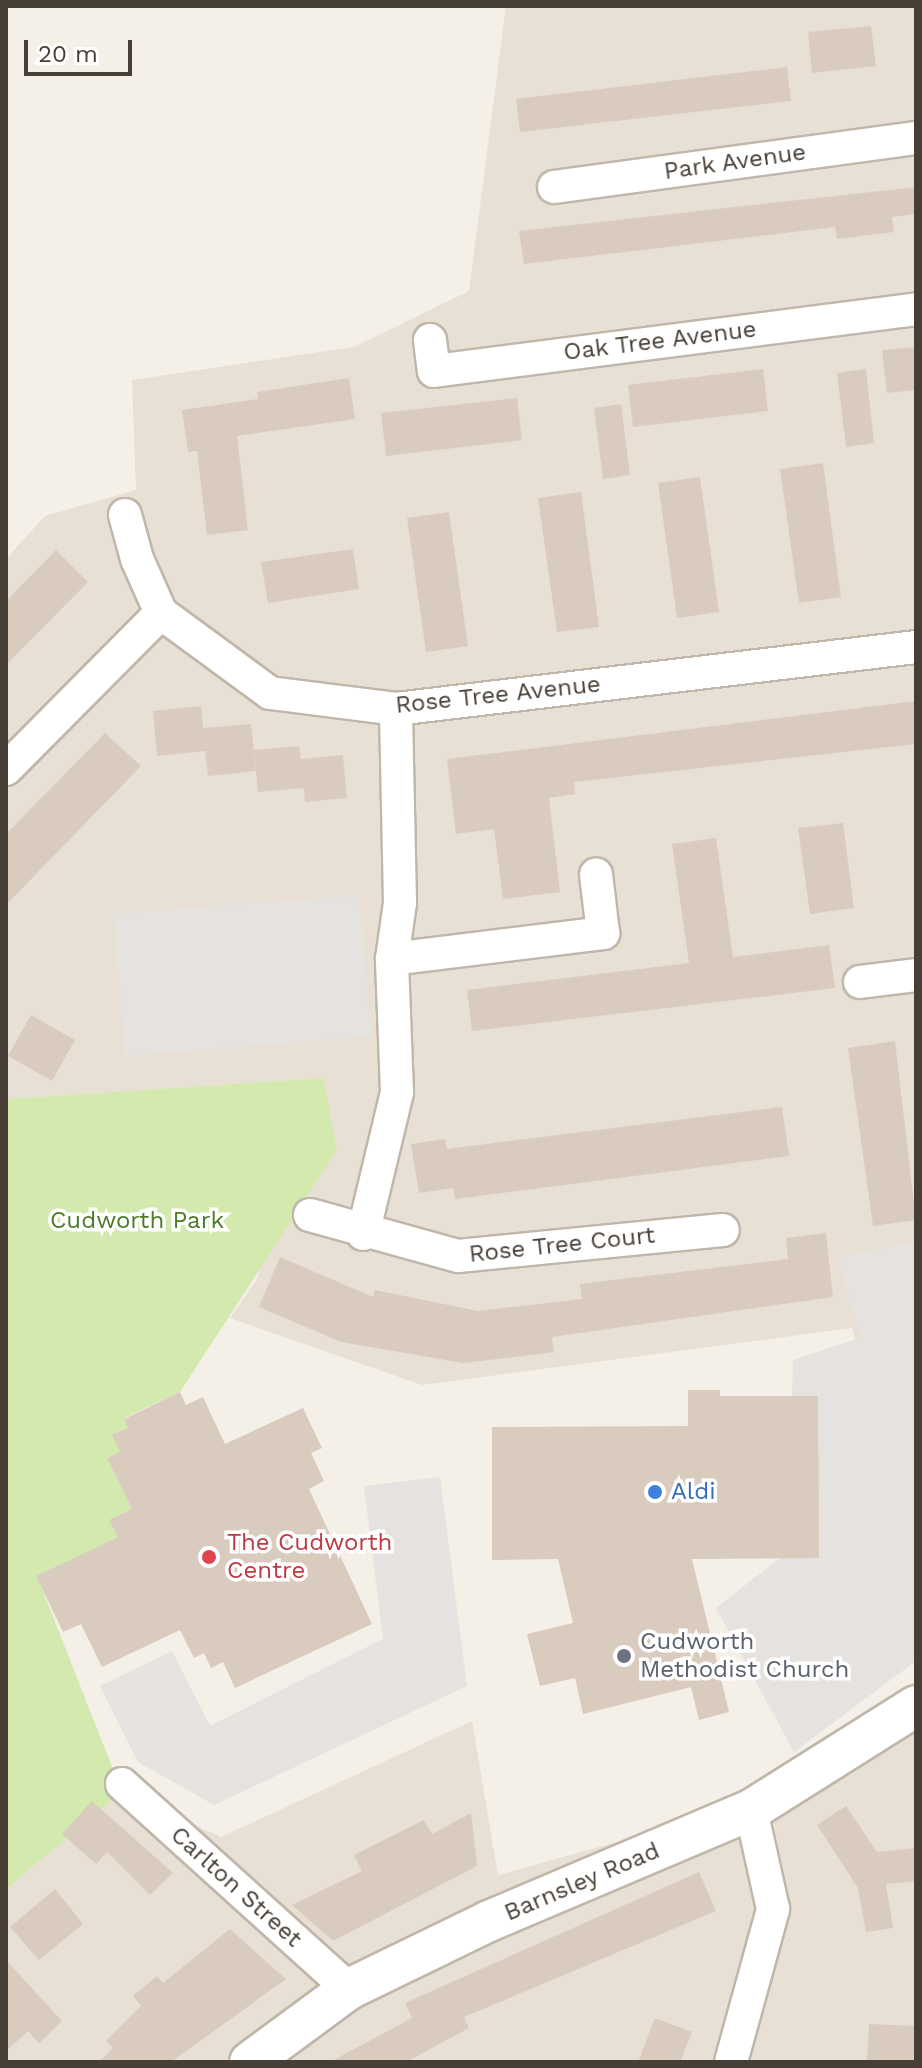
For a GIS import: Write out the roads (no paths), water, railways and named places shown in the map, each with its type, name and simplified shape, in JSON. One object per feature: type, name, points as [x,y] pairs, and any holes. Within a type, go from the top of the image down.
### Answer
[{"type":"street","name":"Park Avenue","points":[[554,187],[916,138]]},
{"type":"street","name":"Oak Tree Avenue","points":[[430,340],[434,371],[916,309]]},
{"type":"street","name":"Rose Tree Avenue","points":[[125,515],[137,559],[161,613],[270,693],[396,709],[916,647]]},
{"type":"street","points":[[6,769],[161,613]]},
{"type":"street","points":[[363,1234],[397,1092],[392,959],[400,903],[396,709]]},
{"type":"street","points":[[392,959],[603,933],[596,874]]},
{"type":"street","points":[[860,982],[916,975]]},
{"type":"street","name":"Rose Tree Court","points":[[310,1215],[363,1234],[458,1256],[723,1230]]},
{"type":"street","name":"Barnsley Road","points":[[250,2062],[349,1989],[489,1921],[751,1810],[916,1706]]},
{"type":"street","name":"Carlton Street","points":[[122,1784],[349,1989]]},
{"type":"street","points":[[731,2062],[773,1909],[751,1810]]},
{"type":"place","name":"Aldi","points":[[655,1492]]},
{"type":"place","name":"The Cudworth Centre","points":[[209,1557]]},
{"type":"place","name":"Cudworth Methodist Church","points":[[624,1656]]},
{"type":"park label","name":"Cudworth Park","points":[[137,1221]]}]
